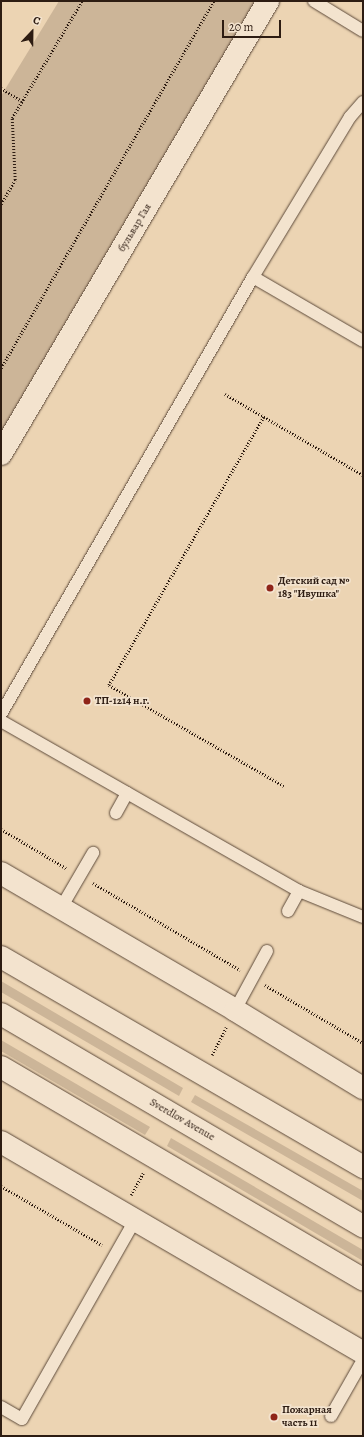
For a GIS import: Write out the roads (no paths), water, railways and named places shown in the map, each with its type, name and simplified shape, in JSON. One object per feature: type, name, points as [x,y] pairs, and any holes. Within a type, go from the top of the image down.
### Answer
[{"type":"street","name":"бульвар Гая","points":[[1,454],[268,1]]},
{"type":"street","points":[[1,873],[235,1010],[363,1088]]},
{"type":"street","points":[[1,957],[363,1167]]},
{"type":"street","name":"Sverdlov Avenue","points":[[1,1014],[363,1226]]},
{"type":"street","points":[[1,1067],[363,1279]]},
{"type":"street","points":[[1,1142],[363,1353]]},
{"type":"lane","points":[[314,1],[363,31]]},
{"type":"lane","points":[[1,714],[253,277],[350,117],[363,102]]},
{"type":"lane","points":[[253,277],[363,341]]},
{"type":"lane","points":[[1,721],[299,891],[363,918]]},
{"type":"lane","points":[[116,813],[127,793]]},
{"type":"lane","points":[[62,908],[93,853]]},
{"type":"lane","points":[[288,911],[299,891]]},
{"type":"lane","points":[[235,1010],[267,951]]},
{"type":"lane","points":[[1,1407],[22,1419],[117,1253],[128,1216]]},
{"type":"lane","points":[[331,1416],[363,1360]]},
{"type":"place","name":"Детский сад № 183 \"Ивушка\"","points":[[270,588]]},
{"type":"place","name":"ТП-1214 н.г.","points":[[87,701]]},
{"type":"place","name":"Пожарная часть 11","points":[[274,1417]]}]
